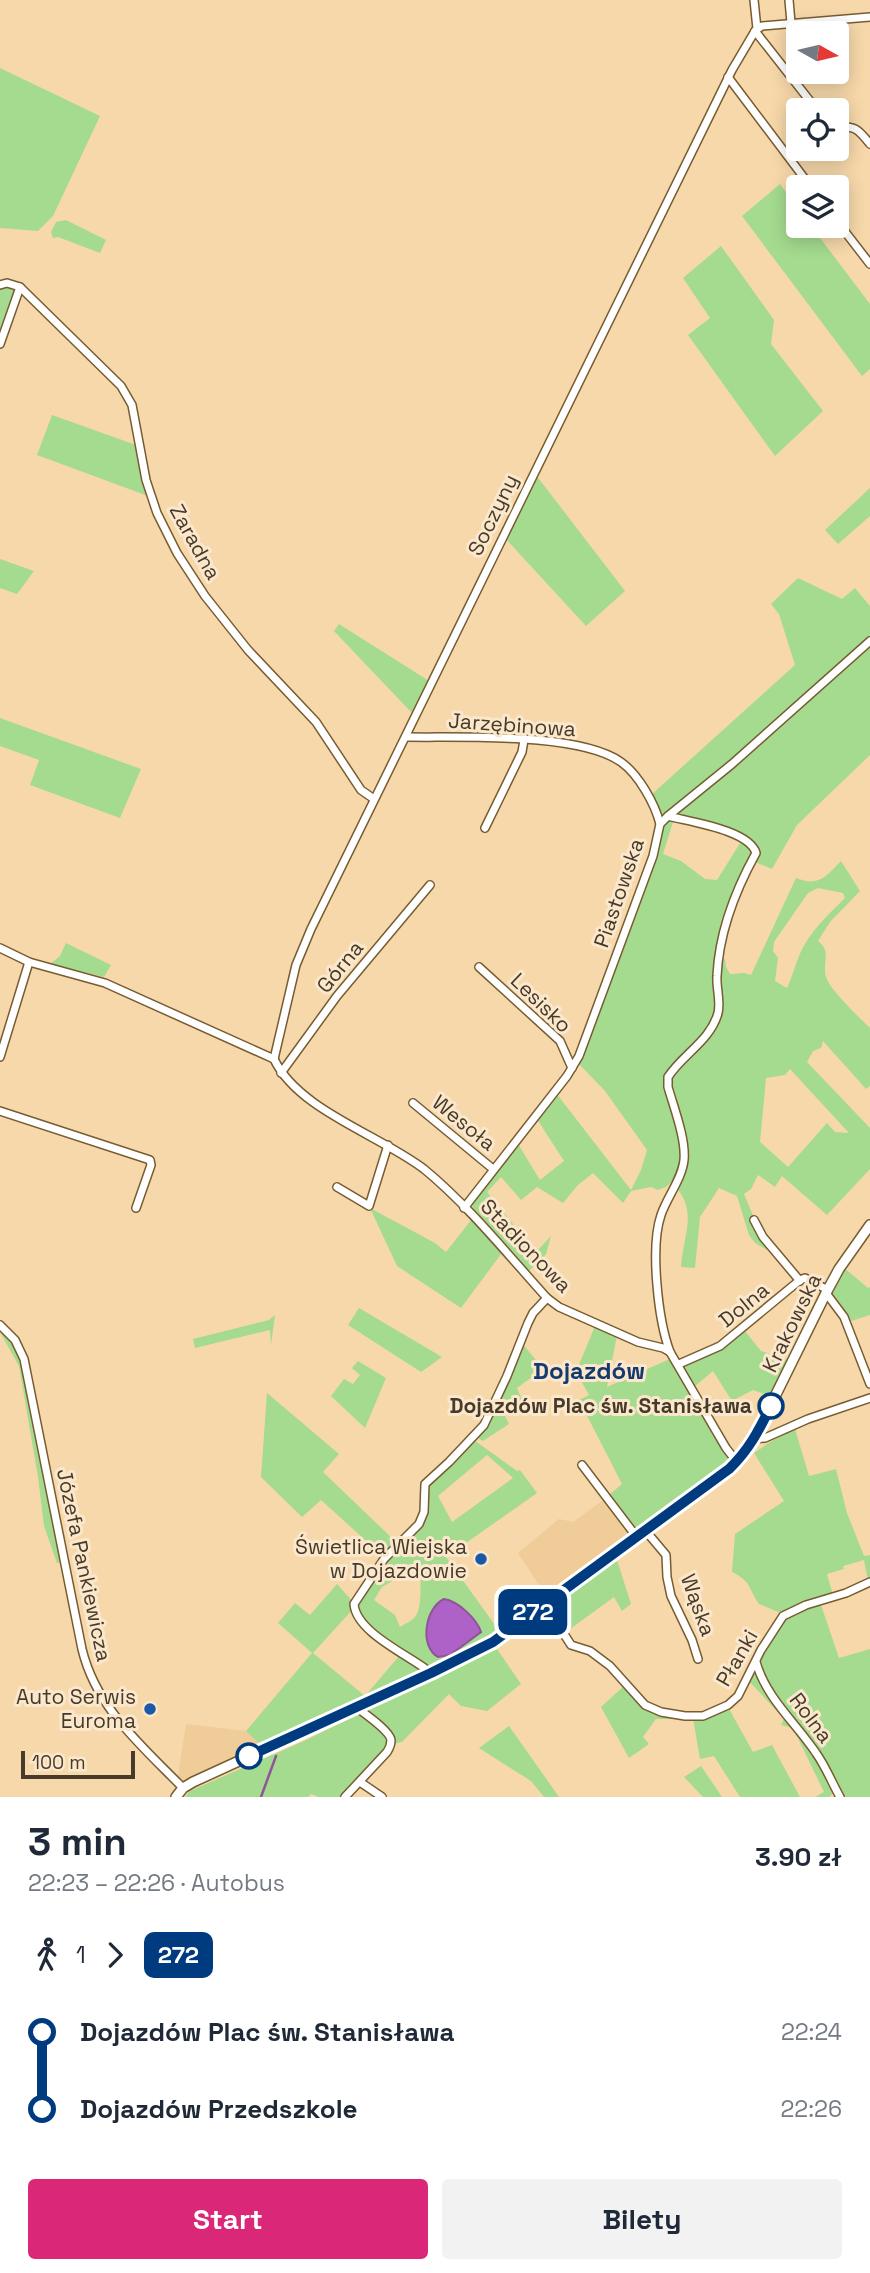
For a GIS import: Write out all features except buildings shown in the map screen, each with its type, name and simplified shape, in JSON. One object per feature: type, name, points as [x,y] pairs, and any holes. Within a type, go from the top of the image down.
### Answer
[{"type":"street","points":[[754,0],[756,30],[808,98]]},
{"type":"street","points":[[789,0],[791,21]]},
{"type":"street","points":[[817,21],[870,17]]},
{"type":"street","points":[[756,30],[768,25],[786,23]]},
{"type":"street","name":"Soczyny","points":[[274,1059],[296,965],[313,923],[728,77],[756,30]]},
{"type":"street","points":[[728,77],[802,175]]},
{"type":"street","points":[[849,127],[859,130],[870,144]]},
{"type":"street","points":[[849,237],[870,264]]},
{"type":"street","points":[[0,285],[20,287],[0,344]]},
{"type":"street","name":"Zaradna","points":[[20,287],[121,386],[132,405],[146,480],[157,513],[177,553],[205,596],[248,650],[316,722],[361,790],[374,799]]},
{"type":"street","name":"Piastowska","points":[[464,1208],[579,1056],[645,878],[660,824],[870,641]]},
{"type":"street","name":"Jarzębinowa","points":[[405,737],[560,742],[598,751],[622,763],[656,807],[660,824]]},
{"type":"street","points":[[485,828],[522,752],[524,740]]},
{"type":"street","points":[[668,816],[701,822],[741,838],[755,848],[756,853],[725,922],[717,977],[719,1003],[716,1019],[705,1037],[668,1077],[668,1087],[684,1150],[682,1168],[659,1221],[657,1243],[657,1289],[664,1336],[670,1352],[726,1448],[737,1462]]},
{"type":"street","name":"Górna","points":[[281,1073],[337,996],[430,885]]},
{"type":"street","points":[[0,948],[29,962],[105,983],[274,1059]]},
{"type":"street","points":[[0,1057],[29,962]]},
{"type":"street","name":"Lesisko","points":[[479,967],[559,1041],[572,1068]]},
{"type":"street","name":"Stadionowa","points":[[274,1059],[281,1073],[316,1103],[422,1168],[464,1208],[547,1298],[559,1307],[638,1342],[670,1352]]},
{"type":"street","name":"Wesoła","points":[[413,1103],[493,1169]]},
{"type":"street","points":[[0,1111],[150,1160],[151,1165],[136,1208]]},
{"type":"street","points":[[337,1187],[369,1206],[388,1146]]},
{"type":"street","points":[[754,1220],[776,1254],[800,1281]]},
{"type":"street","name":"Krakowska","points":[[183,1788],[493,1642],[737,1462],[757,1435],[839,1269],[870,1226]]},
{"type":"street","name":"Dolna","points":[[679,1364],[720,1346],[805,1278],[827,1291]]},
{"type":"street","points":[[827,1291],[844,1317],[870,1384]]},
{"type":"street","points":[[431,1673],[420,1663],[385,1644],[360,1619],[355,1612],[355,1604],[384,1559],[419,1524],[424,1513],[425,1483],[484,1425],[533,1312],[547,1298]]},
{"type":"street","name":"Józefa Pankiewicza","points":[[0,1325],[15,1340],[24,1359],[82,1649],[90,1676],[124,1728],[183,1788]]},
{"type":"street","points":[[757,1435],[772,1434],[870,1398]]},
{"type":"street","points":[[582,1465],[636,1536]]},
{"type":"street","name":"Wąska","points":[[645,1530],[666,1555],[671,1596],[698,1659]]},
{"type":"street","name":"Płanki","points":[[544,1603],[571,1645],[590,1651],[610,1666],[645,1705],[661,1712],[703,1716],[728,1705],[738,1696],[755,1661],[783,1616],[870,1582]]},
{"type":"street","name":"Rolna","points":[[755,1661],[764,1684],[778,1705],[816,1752],[836,1795]]},
{"type":"street","points":[[345,1797],[387,1752],[391,1738],[356,1707]]},
{"type":"street","points":[[359,1782],[382,1797]]},
{"type":"street","points":[[176,1797],[183,1788]]},
{"type":"shaded area","points":[[606,1498],[634,1535],[547,1597],[518,1553],[559,1519],[573,1522]]},
{"type":"shaded area","points":[[444,1599],[466,1611],[481,1632],[450,1655],[438,1657],[428,1645],[427,1627],[432,1610]]},
{"type":"shaded area","points":[[186,1724],[246,1731],[263,1747],[184,1783],[178,1775]]},
{"type":"green space","points":[[0,68],[100,116],[53,216],[38,231],[0,228]]},
{"type":"green space","points":[[780,184],[786,192],[786,238],[820,238],[870,304],[870,369],[862,376],[742,216]]},
{"type":"green space","points":[[66,220],[106,240],[100,253],[58,237],[53,238],[51,232],[56,222]]},
{"type":"green space","points":[[721,246],[774,320],[771,344],[823,411],[775,456],[688,335],[710,318],[683,278]]},
{"type":"green space","points":[[7,285],[14,290],[0,330],[0,287]]},
{"type":"green space","points":[[52,415],[136,445],[148,496],[37,455]]},
{"type":"green space","points":[[536,475],[625,591],[586,626],[505,538]]},
{"type":"green space","points":[[870,488],[870,516],[838,544],[825,530]]},
{"type":"green space","points":[[0,559],[34,571],[17,594],[0,588]]},
{"type":"green space","points":[[798,578],[842,599],[855,588],[870,606],[870,638],[661,821],[658,806],[651,795],[795,665],[779,614],[771,604]]},
{"type":"green space","points":[[339,624],[429,681],[412,713],[334,631]]},
{"type":"green space","points":[[870,644],[870,755],[797,825],[772,869],[753,861],[757,854],[750,840],[671,815]]},
{"type":"green space","points":[[0,718],[141,769],[120,818],[30,785],[39,760],[0,746]]},
{"type":"green space","points":[[669,818],[674,819],[663,854],[681,861],[705,879],[717,880],[742,840],[748,844],[753,854],[723,922],[718,954],[725,960],[730,974],[751,975],[796,878],[816,881],[826,876],[841,861],[860,891],[830,922],[818,941],[825,949],[828,982],[870,1028],[870,1086],[866,1089],[823,1041],[821,1048],[813,1051],[807,1062],[870,1128],[870,1169],[827,1215],[782,1176],[775,1187],[758,1175],[751,1189],[744,1194],[776,1255],[755,1243],[749,1235],[737,1196],[719,1188],[700,1217],[695,1268],[681,1267],[687,1212],[680,1192],[671,1182],[658,1190],[651,1187],[631,1191],[623,1203],[593,1173],[578,1185],[563,1203],[537,1187],[521,1200],[501,1177],[487,1192],[536,1252],[551,1236],[546,1254],[527,1273],[472,1211],[473,1200],[518,1144],[540,1180],[564,1161],[537,1119],[556,1093],[631,1190],[641,1170],[647,1150],[605,1091],[579,1064],[662,826]],"holes":[[[818,888],[843,893],[845,898],[808,940],[787,988],[775,981],[778,958],[773,951],[774,942],[808,893]],[[790,1069],[849,1133],[835,1132],[827,1123],[788,1167],[760,1142],[766,1078],[785,1075]]]},
{"type":"green space","points":[[66,943],[111,965],[104,977],[50,964],[60,956]]},
{"type":"green space","points":[[370,1208],[435,1243],[446,1252],[472,1219],[504,1250],[461,1308],[397,1266]]},
{"type":"green space","points":[[843,1267],[870,1287],[870,1315],[848,1322],[828,1293]]},
{"type":"green space","points":[[359,1308],[442,1357],[421,1372],[348,1325]]},
{"type":"green space","points":[[275,1315],[271,1345],[270,1330],[195,1348],[193,1339],[269,1320]]},
{"type":"green space","points":[[595,1326],[617,1335],[607,1387],[672,1358],[732,1462],[637,1533],[608,1496],[622,1484],[579,1400],[589,1395],[576,1372]]},
{"type":"green space","points":[[0,1328],[15,1344],[22,1365],[62,1562],[57,1563],[44,1526],[19,1366]]},
{"type":"green space","points":[[744,1330],[761,1351],[789,1360],[771,1396],[753,1390],[732,1401],[713,1371],[694,1387],[682,1364]]},
{"type":"green space","points":[[522,1343],[543,1369],[517,1388],[523,1402],[504,1414],[509,1424],[483,1441],[476,1437]]},
{"type":"green space","points":[[358,1361],[386,1378],[365,1428],[331,1396],[344,1379],[353,1384],[360,1375],[352,1368]]},
{"type":"green space","points":[[267,1393],[339,1454],[323,1472],[395,1541],[395,1546],[384,1557],[321,1500],[302,1517],[261,1477]]},
{"type":"green space","points":[[795,1429],[809,1476],[836,1469],[847,1513],[864,1556],[870,1555],[870,1580],[868,1581],[864,1560],[843,1566],[844,1569],[827,1574],[833,1595],[778,1612],[759,1604],[746,1582],[732,1572],[735,1534],[784,1501],[754,1453]]},
{"type":"green space","points":[[474,1440],[517,1471],[520,1470],[537,1493],[446,1557],[500,1632],[430,1670],[377,1634],[368,1625],[357,1604],[386,1560],[425,1520],[425,1489]],"holes":[[[487,1455],[513,1478],[452,1522],[438,1496]],[[420,1565],[420,1600],[418,1613],[414,1618],[400,1627],[395,1615],[374,1600],[382,1587]],[[460,1607],[468,1615],[446,1656],[435,1655]]]},
{"type":"green space","points":[[616,1557],[631,1604],[622,1611],[614,1597],[566,1632],[549,1607]]},
{"type":"green space","points":[[337,1584],[354,1603],[353,1609],[313,1653],[365,1696],[263,1747],[246,1731],[312,1653],[278,1623],[295,1603],[310,1615]]},
{"type":"green space","points":[[820,1602],[839,1658],[870,1649],[870,1797],[841,1797],[837,1790],[829,1797],[815,1797],[824,1792],[793,1728],[781,1725],[784,1719],[749,1681],[762,1651],[787,1615]]},
{"type":"green space","points":[[495,1646],[521,1684],[487,1711],[461,1706],[449,1694],[402,1742],[393,1744],[363,1710],[436,1676]]},
{"type":"green space","points":[[400,1655],[425,1670],[365,1696]]},
{"type":"green space","points":[[624,1686],[644,1706],[676,1716],[674,1719],[656,1719],[643,1737],[649,1744],[629,1758],[601,1707]]},
{"type":"green space","points":[[728,1707],[753,1752],[772,1745],[800,1797],[740,1797],[714,1756],[700,1759],[693,1718]]},
{"type":"green space","points":[[361,1713],[384,1732],[390,1743],[341,1797],[319,1797],[311,1794],[308,1797],[185,1797],[190,1791]]},
{"type":"green space","points":[[509,1726],[559,1797],[544,1797],[531,1781],[479,1748]]},
{"type":"green space","points":[[701,1766],[722,1797],[703,1797],[684,1777]]},
{"type":"waterway","points":[[261,1797],[276,1756]]},
{"type":"bus line","name":"272","points":[[249,1756],[493,1642],[729,1469],[747,1451],[771,1406]]},
{"type":"place","name":"Dojazdów Plac św. Stanisława","points":[[771,1406]]},
{"type":"place","name":"Świetlica Wiejska w Dojazdowie","points":[[481,1559]]},
{"type":"place","name":"Auto Serwis Euroma","points":[[150,1709]]},
{"type":"district","name":"Dojazdów","points":[[589,1371]]}]
